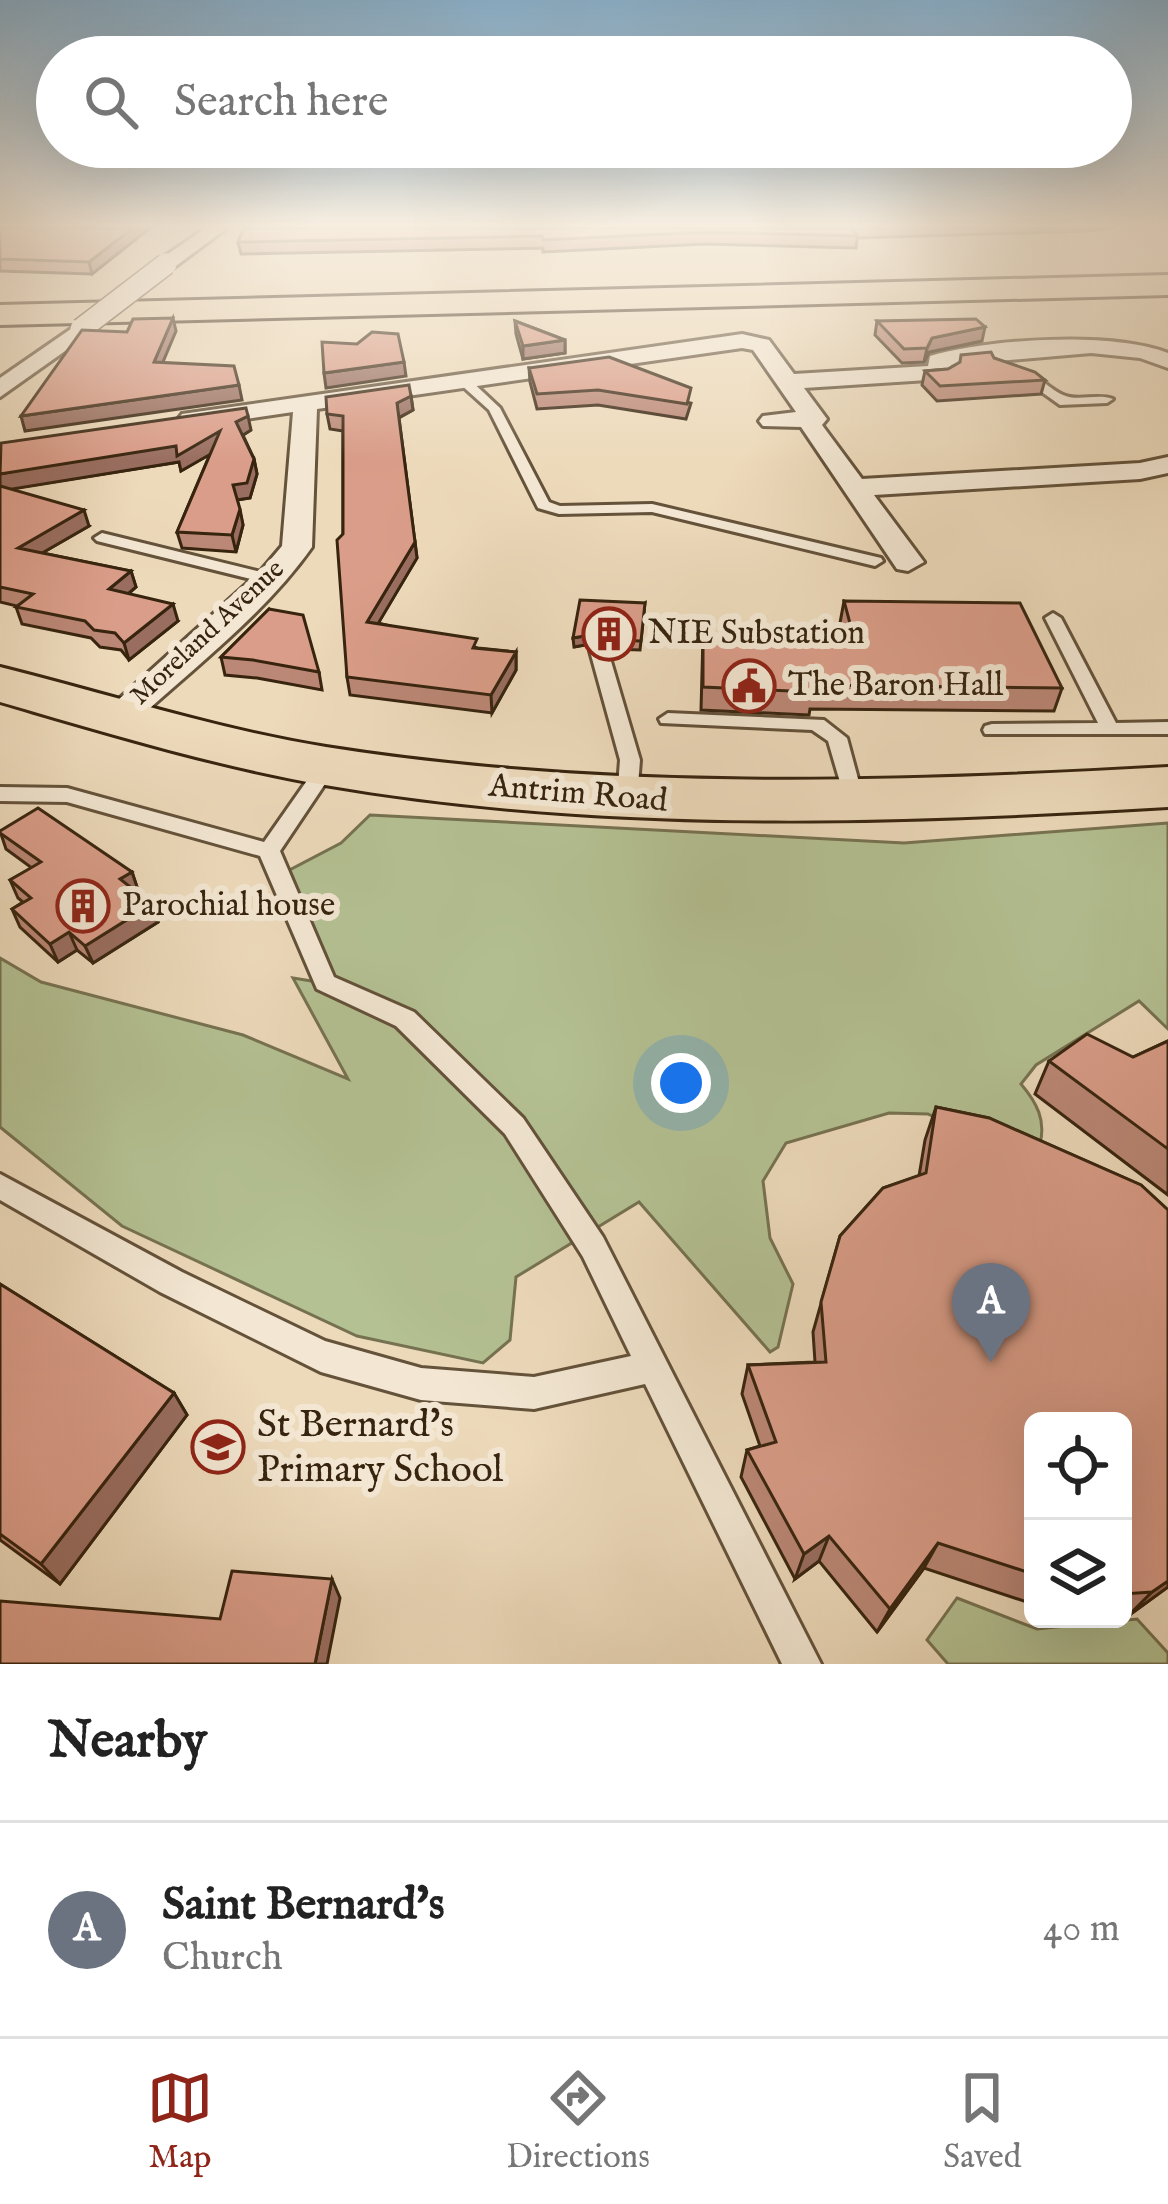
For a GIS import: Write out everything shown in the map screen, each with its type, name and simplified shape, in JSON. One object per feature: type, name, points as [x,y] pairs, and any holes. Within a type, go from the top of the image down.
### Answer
[{"type":"main road","points":[[0,315],[364,306]]},
{"type":"main road","name":"Antrim Road","points":[[0,684],[217,745],[328,766],[518,791],[766,804],[954,802],[1168,788]]},
{"type":"street","points":[[0,390],[112,306]]},
{"type":"street","points":[[163,423],[742,341],[761,345],[814,419],[772,422]]},
{"type":"street","points":[[788,382],[943,372],[1118,347],[1168,361]]},
{"type":"street","name":"Moreland Avenue","points":[[117,718],[271,579],[297,547],[306,412],[302,403]]},
{"type":"street","points":[[812,430],[908,562]]},
{"type":"street","points":[[854,488],[1140,471],[1168,465]]},
{"type":"lane","points":[[996,361],[1038,379],[1064,402],[1107,399]]},
{"type":"lane","points":[[463,380],[494,408],[543,505],[559,510],[652,508],[875,561]]},
{"type":"lane","points":[[102,538],[271,579]]},
{"type":"lane","points":[[1053,618],[1110,729]]},
{"type":"lane","points":[[599,651],[630,760],[627,799]]},
{"type":"lane","points":[[668,719],[817,724],[837,738],[854,801]]},
{"type":"lane","points":[[992,730],[1168,728]]},
{"type":"lane","points":[[269,851],[328,766]]},
{"type":"lane","points":[[0,794],[67,795],[269,851]]},
{"type":"lane","points":[[269,851],[325,983],[406,1019],[514,1126],[593,1247],[802,1664]]},
{"type":"lane","points":[[0,1186],[171,1282],[321,1356],[421,1384],[534,1393],[653,1367]]},
{"type":"green space","points":[[370,815],[904,843],[1168,823],[1168,1029],[1139,1001],[1036,1065],[1021,1084],[1039,1112],[1040,1144],[1000,1150],[928,1114],[889,1113],[786,1143],[763,1181],[770,1238],[793,1284],[778,1347],[770,1352],[639,1202],[516,1277],[510,1340],[483,1363],[357,1336],[122,1226],[0,1127],[0,958],[41,982],[243,1035],[348,1079],[293,978],[324,983],[280,875],[341,843]]},
{"type":"green space","points":[[957,1598],[1024,1624],[1024,1628],[1132,1628],[1132,1620],[1137,1619],[1168,1653],[1168,1664],[948,1664],[927,1640]]},
{"type":"building","points":[[173,318],[154,362],[234,366],[239,385],[21,416],[82,330],[127,332],[133,319]]},
{"type":"building","points":[[976,319],[985,327],[932,338],[927,348],[904,349],[877,321]]},
{"type":"building","points":[[515,321],[565,340],[523,346]]},
{"type":"building","points":[[372,332],[398,334],[404,362],[324,373],[322,342],[357,344]]},
{"type":"building","points":[[991,352],[994,358],[1045,380],[940,386],[925,371],[948,369],[960,362],[961,355]]},
{"type":"building","points":[[609,357],[691,388],[687,404],[598,390],[537,394],[529,368]]},
{"type":"building","points":[[409,385],[411,396],[397,403],[415,542],[367,622],[477,639],[473,648],[516,652],[491,695],[347,677],[337,540],[343,534],[343,416],[327,414],[326,397]]},
{"type":"building","points":[[246,408],[248,416],[236,422],[254,459],[247,483],[233,485],[240,509],[232,535],[177,532],[220,431],[177,456],[176,446],[0,474],[1,443]]},
{"type":"building","points":[[0,486],[84,510],[18,548],[131,571],[109,589],[173,604],[124,643],[115,633],[94,630],[85,621],[16,607],[33,594],[0,587]]},
{"type":"building","name":"NIE Substation","points":[[580,600],[645,603],[641,641],[612,640],[601,633],[573,638]]},
{"type":"building","points":[[844,601],[1020,603],[1062,688],[812,685],[813,692],[703,687],[703,636],[855,642]]},
{"type":"building","points":[[269,609],[303,615],[319,672],[221,657]]},
{"type":"building","points":[[38,808],[132,872],[120,879],[152,904],[85,946],[69,932],[50,944],[12,909],[31,898],[10,880],[41,862],[0,833]]},
{"type":"building","points":[[1087,1034],[1133,1057],[1168,1041],[1168,1149],[1049,1061]]},
{"type":"building","points":[[936,1107],[989,1118],[1141,1185],[1168,1210],[1168,1581],[1152,1592],[1132,1593],[1132,1412],[1024,1412],[1024,1571],[938,1543],[890,1609],[829,1536],[804,1554],[747,1450],[776,1442],[748,1365],[826,1362],[821,1302],[840,1236],[883,1188],[926,1173]]},
{"type":"building","points":[[0,1284],[174,1393],[41,1564],[0,1534]]},
{"type":"building","points":[[232,1571],[332,1579],[315,1664],[0,1664],[0,1601],[220,1619]]},
{"type":"place","name":"NIE Substation","points":[[609,634]]},
{"type":"place","name":"The Baron Hall","points":[[749,686]]},
{"type":"place","name":"Parochial house","points":[[83,906]]},
{"type":"place","name":"Saint Bernard's","points":[[991,1362]]},
{"type":"place","name":"St Bernard's Primary School","points":[[218,1447]]}]
